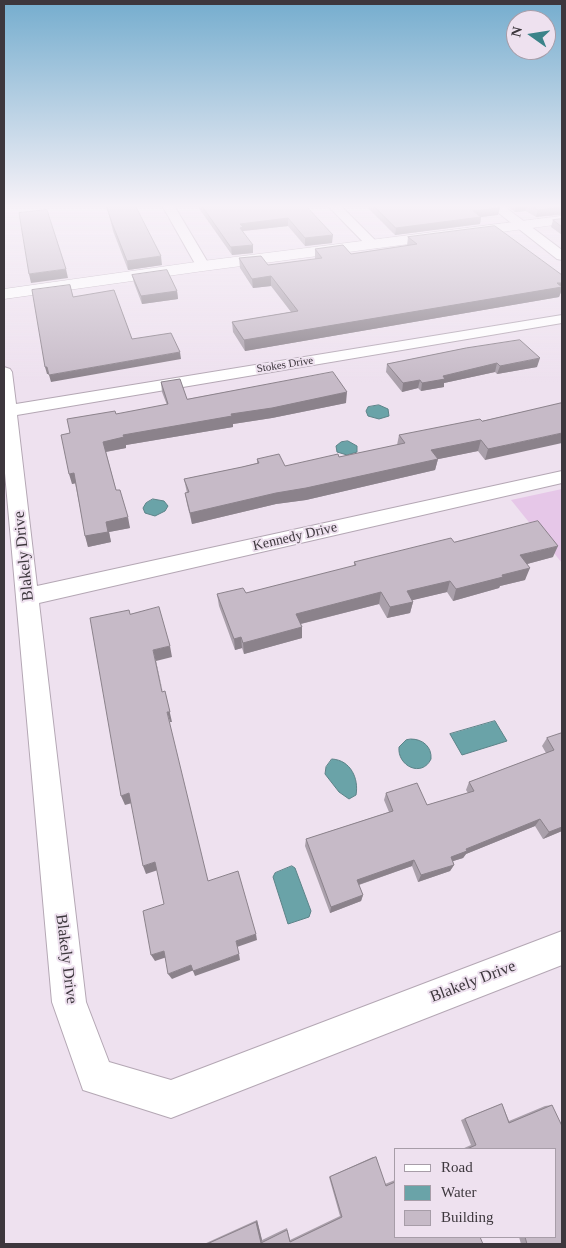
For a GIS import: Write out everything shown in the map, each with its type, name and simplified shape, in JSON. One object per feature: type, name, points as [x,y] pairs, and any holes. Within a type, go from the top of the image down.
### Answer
[{"type":"street","points":[[4,294],[209,265]]},
{"type":"street","name":"Stokes Drive","points":[[8,411],[562,319]]},
{"type":"street","name":"Blakely Drive","points":[[4,372],[69,1002],[96,1077],[171,1099],[562,948]]},
{"type":"street","name":"Kennedy Drive","points":[[28,597],[562,477]]},
{"type":"shaded area","points":[[562,489],[562,563],[511,500]]},
{"type":"water","points":[[379,405],[388,409],[389,416],[379,419],[368,416],[366,411],[368,407]]},
{"type":"water","points":[[348,441],[357,446],[357,452],[347,455],[337,452],[336,446],[341,442]]},
{"type":"water","points":[[153,499],[164,501],[168,506],[165,511],[155,516],[145,513],[143,508],[146,503]]},
{"type":"water","points":[[495,721],[507,741],[462,755],[450,734]]},
{"type":"water","points":[[411,739],[423,742],[430,751],[431,759],[422,768],[416,769],[406,764],[399,754],[399,747],[406,740]]},
{"type":"water","points":[[332,759],[344,763],[355,777],[356,795],[349,799],[339,792],[325,774],[326,767]]},
{"type":"water","points":[[292,866],[295,868],[311,911],[309,917],[288,924],[273,877],[275,873]]},
{"type":"building","points":[[28,265],[65,265],[66,269],[29,274]]},
{"type":"building","points":[[243,265],[549,265],[562,275],[562,283],[557,283],[562,287],[244,340],[232,322],[298,311],[271,276],[252,279]]},
{"type":"building","points":[[167,270],[177,291],[141,296],[132,275]]},
{"type":"building","points":[[70,285],[73,297],[114,290],[132,339],[171,333],[180,352],[49,375],[47,367],[45,367],[32,290]]},
{"type":"building","points":[[520,340],[540,358],[500,366],[497,363],[443,376],[445,379],[422,383],[420,380],[403,383],[387,364],[466,348]]},
{"type":"building","points":[[333,372],[347,392],[272,408],[231,414],[232,416],[123,435],[124,437],[103,442],[116,490],[120,490],[128,517],[106,522],[108,532],[85,536],[74,473],[69,474],[61,435],[70,433],[67,419],[115,411],[116,414],[168,404],[161,382],[180,379],[187,399]]},
{"type":"building","points":[[562,403],[562,433],[488,449],[481,440],[431,450],[438,459],[190,513],[185,493],[189,492],[184,479],[259,463],[257,459],[279,454],[285,466],[338,454],[339,457],[405,443],[399,435],[480,419],[482,421]]},
{"type":"building","points":[[538,521],[558,546],[520,555],[530,568],[456,589],[450,581],[407,591],[413,602],[390,607],[381,592],[296,614],[302,627],[243,643],[241,637],[234,639],[217,594],[243,588],[246,593],[356,565],[354,562],[451,538],[454,542]]},
{"type":"building","points":[[159,607],[170,646],[153,650],[162,692],[165,691],[170,712],[167,712],[208,881],[238,871],[256,934],[236,941],[239,954],[193,971],[191,965],[168,974],[164,951],[151,955],[143,911],[164,904],[155,862],[143,866],[129,793],[121,796],[90,618],[129,610],[130,614]]},
{"type":"building","points":[[562,733],[562,827],[549,832],[540,819],[451,857],[454,865],[421,875],[414,860],[357,880],[363,895],[331,907],[306,839],[393,811],[386,793],[417,783],[427,805],[474,791],[469,782],[554,750],[547,738]]},
{"type":"building","points":[[502,1104],[509,1123],[552,1105],[562,1126],[562,1244],[527,1244],[525,1238],[556,1238],[556,1148],[469,1148],[476,1145],[465,1119]]},
{"type":"building","points":[[376,1157],[386,1186],[394,1182],[394,1238],[480,1238],[483,1244],[207,1244],[256,1222],[261,1243],[287,1230],[290,1242],[342,1217],[330,1177]]}]
